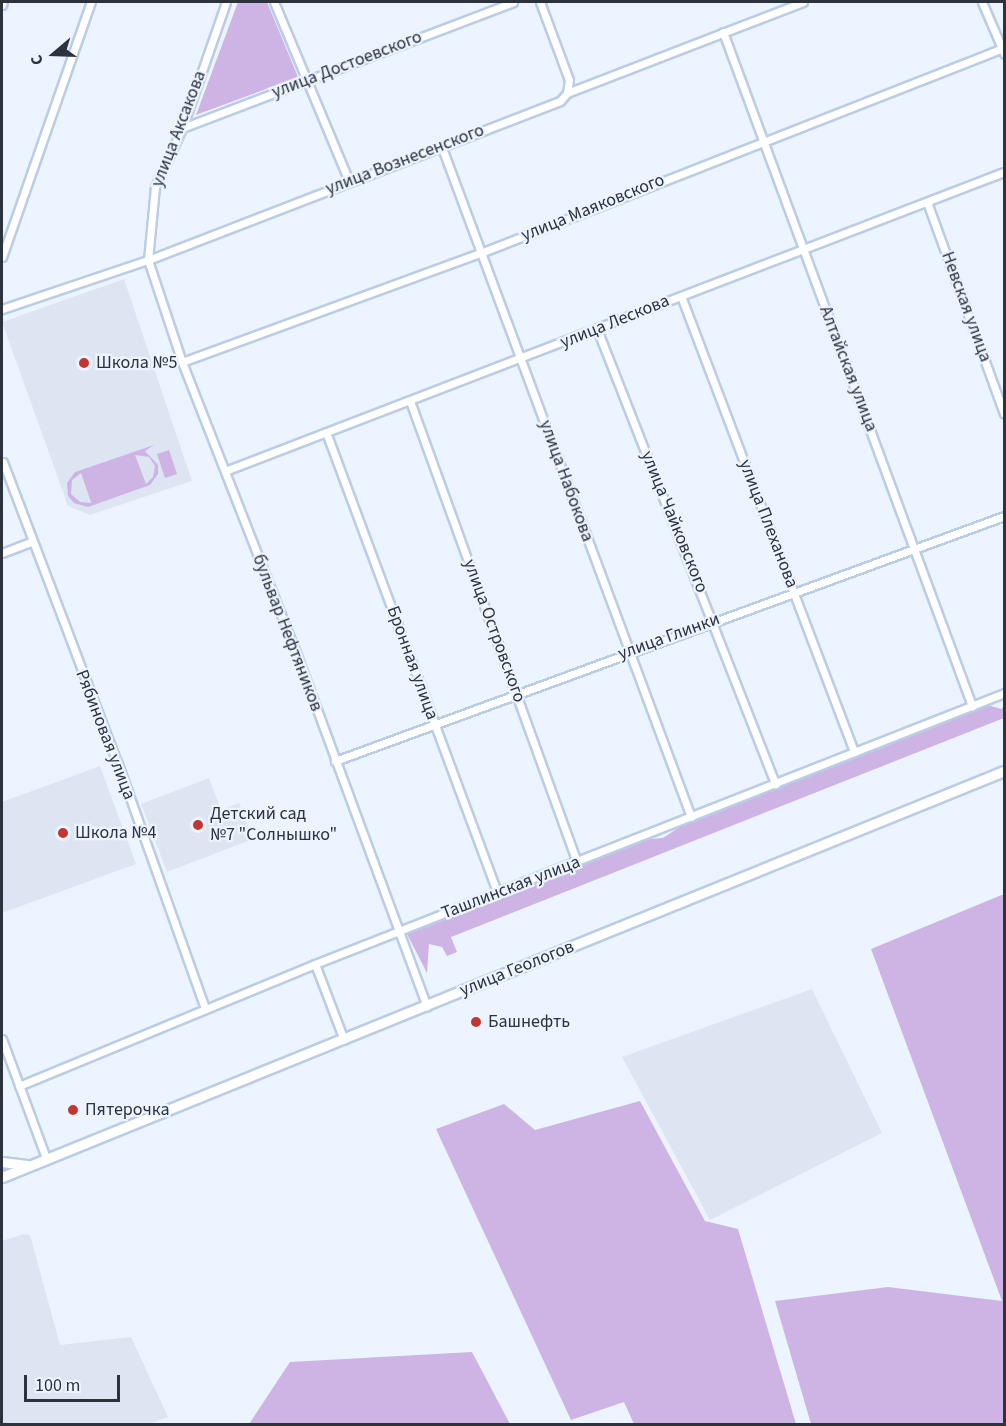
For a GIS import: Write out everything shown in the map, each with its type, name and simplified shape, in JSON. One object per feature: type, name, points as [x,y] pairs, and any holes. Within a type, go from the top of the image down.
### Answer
[{"type":"main road","name":"улица Геологов","points":[[2,1177],[1005,771]]},
{"type":"main road","points":[[2,1162],[29,1165]]},
{"type":"street","points":[[2,257],[91,2]]},
{"type":"street","name":"улица Аксакова","points":[[148,260],[155,187],[182,128],[226,2]]},
{"type":"street","points":[[274,2],[349,181]]},
{"type":"street","name":"улица Достоевского","points":[[182,128],[513,2]]},
{"type":"street","points":[[540,2],[568,80],[567,93]]},
{"type":"street","name":"улица Вознесенского","points":[[2,309],[148,260],[560,101],[567,93],[802,2]]},
{"type":"street","points":[[982,2],[1004,51]]},
{"type":"street","name":"Алтайская улица","points":[[723,32],[972,706]]},
{"type":"street","name":"улица Маяковского","points":[[182,362],[483,252],[763,139],[1004,51]]},
{"type":"street","name":"улица Набокова","points":[[441,145],[483,252],[628,652],[691,817]]},
{"type":"street","name":"улица Лескова","points":[[225,471],[1005,172]]},
{"type":"street","name":"Невская улица","points":[[927,202],[1005,413]]},
{"type":"street","name":"бульвар Нефтяников","points":[[148,260],[182,362],[427,1006]]},
{"type":"street","name":"улица Плеханова","points":[[681,296],[854,752]]},
{"type":"street","name":"улица Чайковского","points":[[597,329],[775,783]]},
{"type":"street","name":"улица Островского","points":[[410,401],[577,862]]},
{"type":"street","name":"Бронная улица","points":[[326,432],[497,893]]},
{"type":"street","name":"Рябиновая улица","points":[[3,462],[118,764],[206,1009]]},
{"type":"street","name":"улица Глинки","points":[[335,761],[436,727],[518,697],[628,652],[1005,516]]},
{"type":"street","points":[[2,552],[32,542]]},
{"type":"street","name":"Ташлинская улица","points":[[19,1086],[315,964],[1005,693]]},
{"type":"street","points":[[315,964],[344,1040]]},
{"type":"street","points":[[2,1039],[46,1158]]},
{"type":"shaded area","points":[[238,2],[267,2],[298,77],[196,115]]},
{"type":"shaded area","name":"Школа №5","points":[[124,279],[192,481],[90,515],[68,506],[2,322]]},
{"type":"shaded area","points":[[154,445],[145,451],[158,465],[158,474],[150,485],[88,507],[74,503],[68,496],[67,483],[75,472]],"holes":[[[135,455],[149,457],[155,466],[153,477],[146,484]],[[81,473],[91,502],[91,503],[80,502],[71,494],[72,480]]]},
{"type":"shaded area","points":[[169,450],[177,474],[165,478],[157,454]]},
{"type":"shaded area","points":[[988,705],[1001,709],[1004,706],[1004,718],[451,937],[457,952],[447,956],[442,947],[429,944],[427,973],[406,932],[649,839],[663,838],[684,824]]},
{"type":"shaded area","name":"Школа №4","points":[[100,766],[136,864],[2,913],[2,802]]},
{"type":"shaded area","name":"Детский сад №7 \"Солнышко\"","points":[[209,778],[221,810],[239,803],[253,839],[167,872],[141,804]]},
{"type":"shaded area","points":[[1004,894],[1004,1424],[811,1424],[775,1301],[888,1287],[1002,1301],[871,949]]},
{"type":"shaded area","points":[[812,989],[882,1133],[710,1220],[622,1057]]},
{"type":"shaded area","points":[[640,1101],[705,1221],[738,1229],[796,1424],[634,1424],[624,1402],[571,1420],[436,1129],[504,1104],[535,1130]]},
{"type":"shaded area","points":[[24,1234],[30,1235],[60,1345],[131,1337],[168,1417],[149,1424],[2,1424],[2,1241]]},
{"type":"shaded area","points":[[472,1352],[510,1424],[249,1424],[290,1362]]},
{"type":"place","name":"Школа №5","points":[[84,363]]},
{"type":"place","name":"Детский сад №7 \"Солнышко\"","points":[[198,825]]},
{"type":"place","name":"Школа №4","points":[[63,833]]},
{"type":"place","name":"Башнефть","points":[[476,1022]]},
{"type":"place","name":"Пятерочка","points":[[73,1110]]}]
